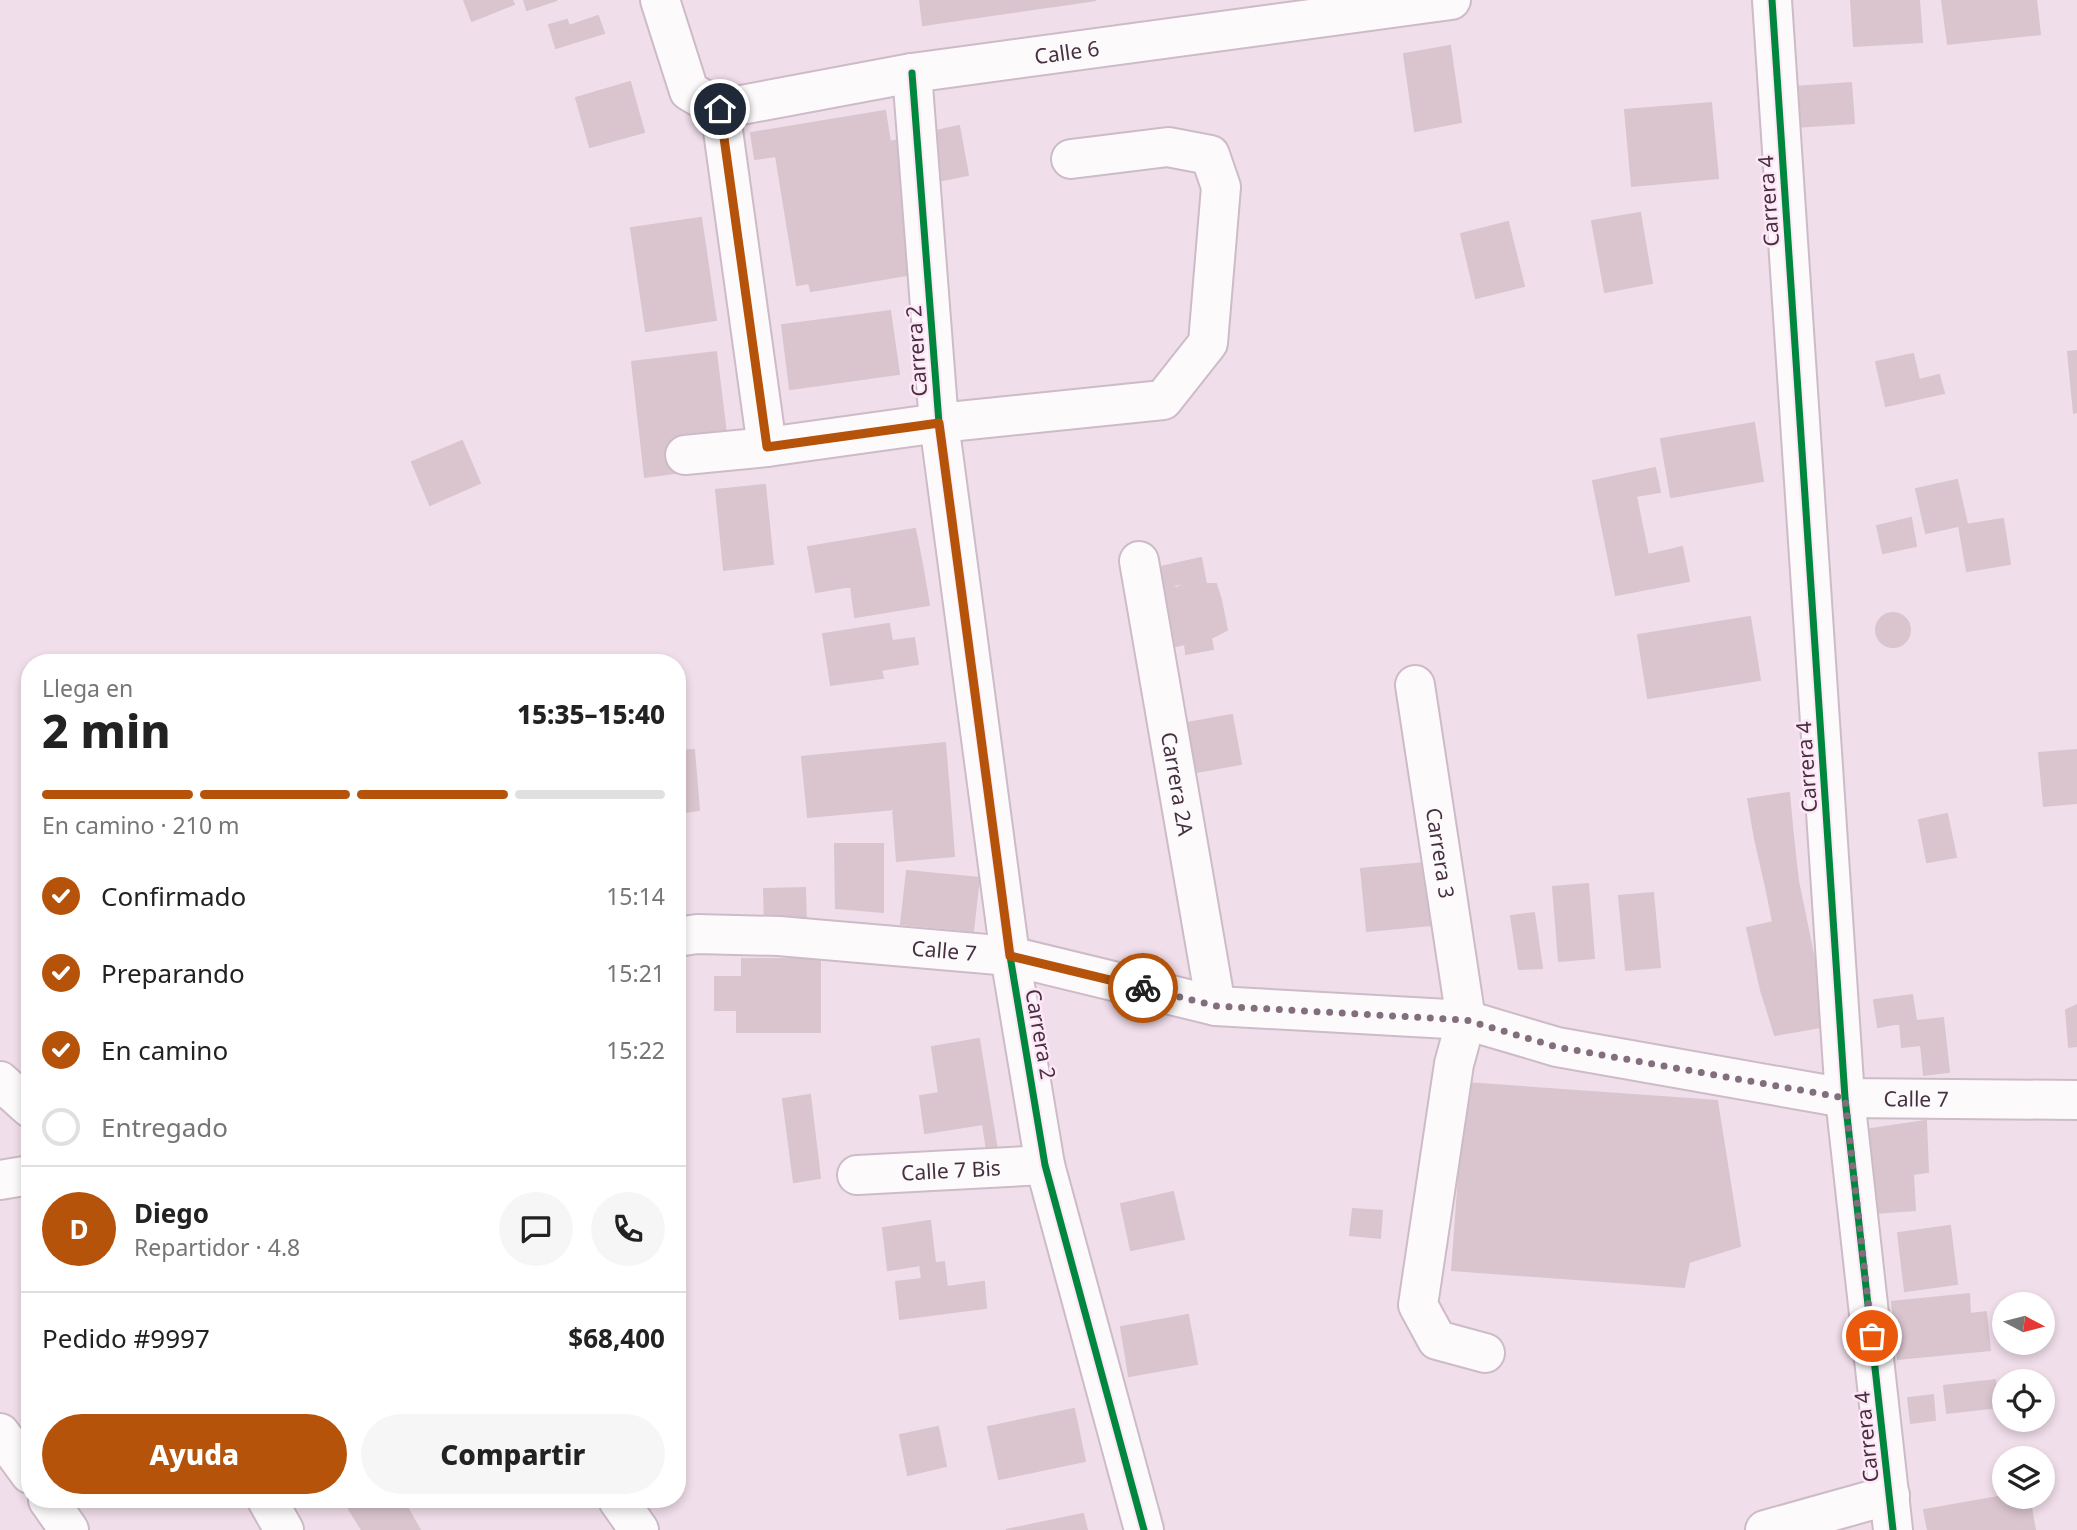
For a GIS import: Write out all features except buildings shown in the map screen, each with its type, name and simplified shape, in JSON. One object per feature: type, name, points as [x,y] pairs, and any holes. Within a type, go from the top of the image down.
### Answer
[{"type":"street","points":[[660,0],[705,100],[767,447]]},
{"type":"street","name":"Calle 6","points":[[705,100],[1451,0]]},
{"type":"street","name":"Carrera 4","points":[[1772,0],[1845,1098],[1892,1512]]},
{"type":"street","name":"Carrera 2","points":[[912,73],[939,423],[1010,956],[1045,1164],[1144,1530]]},
{"type":"street","points":[[685,456],[939,423],[1163,400],[1208,343],[1221,187],[1210,155],[1168,147],[1071,159]]},
{"type":"street","name":"Carrera 2A","points":[[1139,561],[1216,1006]]},
{"type":"street","name":"Carrera 3","points":[[1415,685],[1466,1020]]},
{"type":"street","name":"Calle 7","points":[[686,936],[779,936],[1010,956],[1216,1006],[1466,1020],[1557,1047],[1845,1098],[2077,1100]]},
{"type":"street","points":[[1466,1020],[1454,1064],[1418,1305],[1437,1340],[1485,1353]]},
{"type":"street","name":"Calle 7 Bis","points":[[857,1175],[1045,1164]]},
{"type":"street","points":[[0,1180],[21,1176]]},
{"type":"street","points":[[0,1433],[21,1462]]},
{"type":"street","points":[[54,1508],[69,1530]]},
{"type":"street","points":[[272,1508],[284,1530]]},
{"type":"street","points":[[624,1508],[639,1530]]},
{"type":"street","points":[[1765,1530],[1892,1512]]},
{"type":"cycle path","points":[[1772,0],[1845,1098],[1893,1530]]},
{"type":"cycle path","points":[[912,73],[939,423],[1010,956],[1045,1165],[1144,1530]]},
{"type":"way so far","points":[[1143,988],[1216,1006],[1466,1020],[1557,1047],[1845,1098],[1872,1336]]},
{"type":"route","points":[[720,109],[767,447],[939,423],[1010,956],[1143,988]]}]
